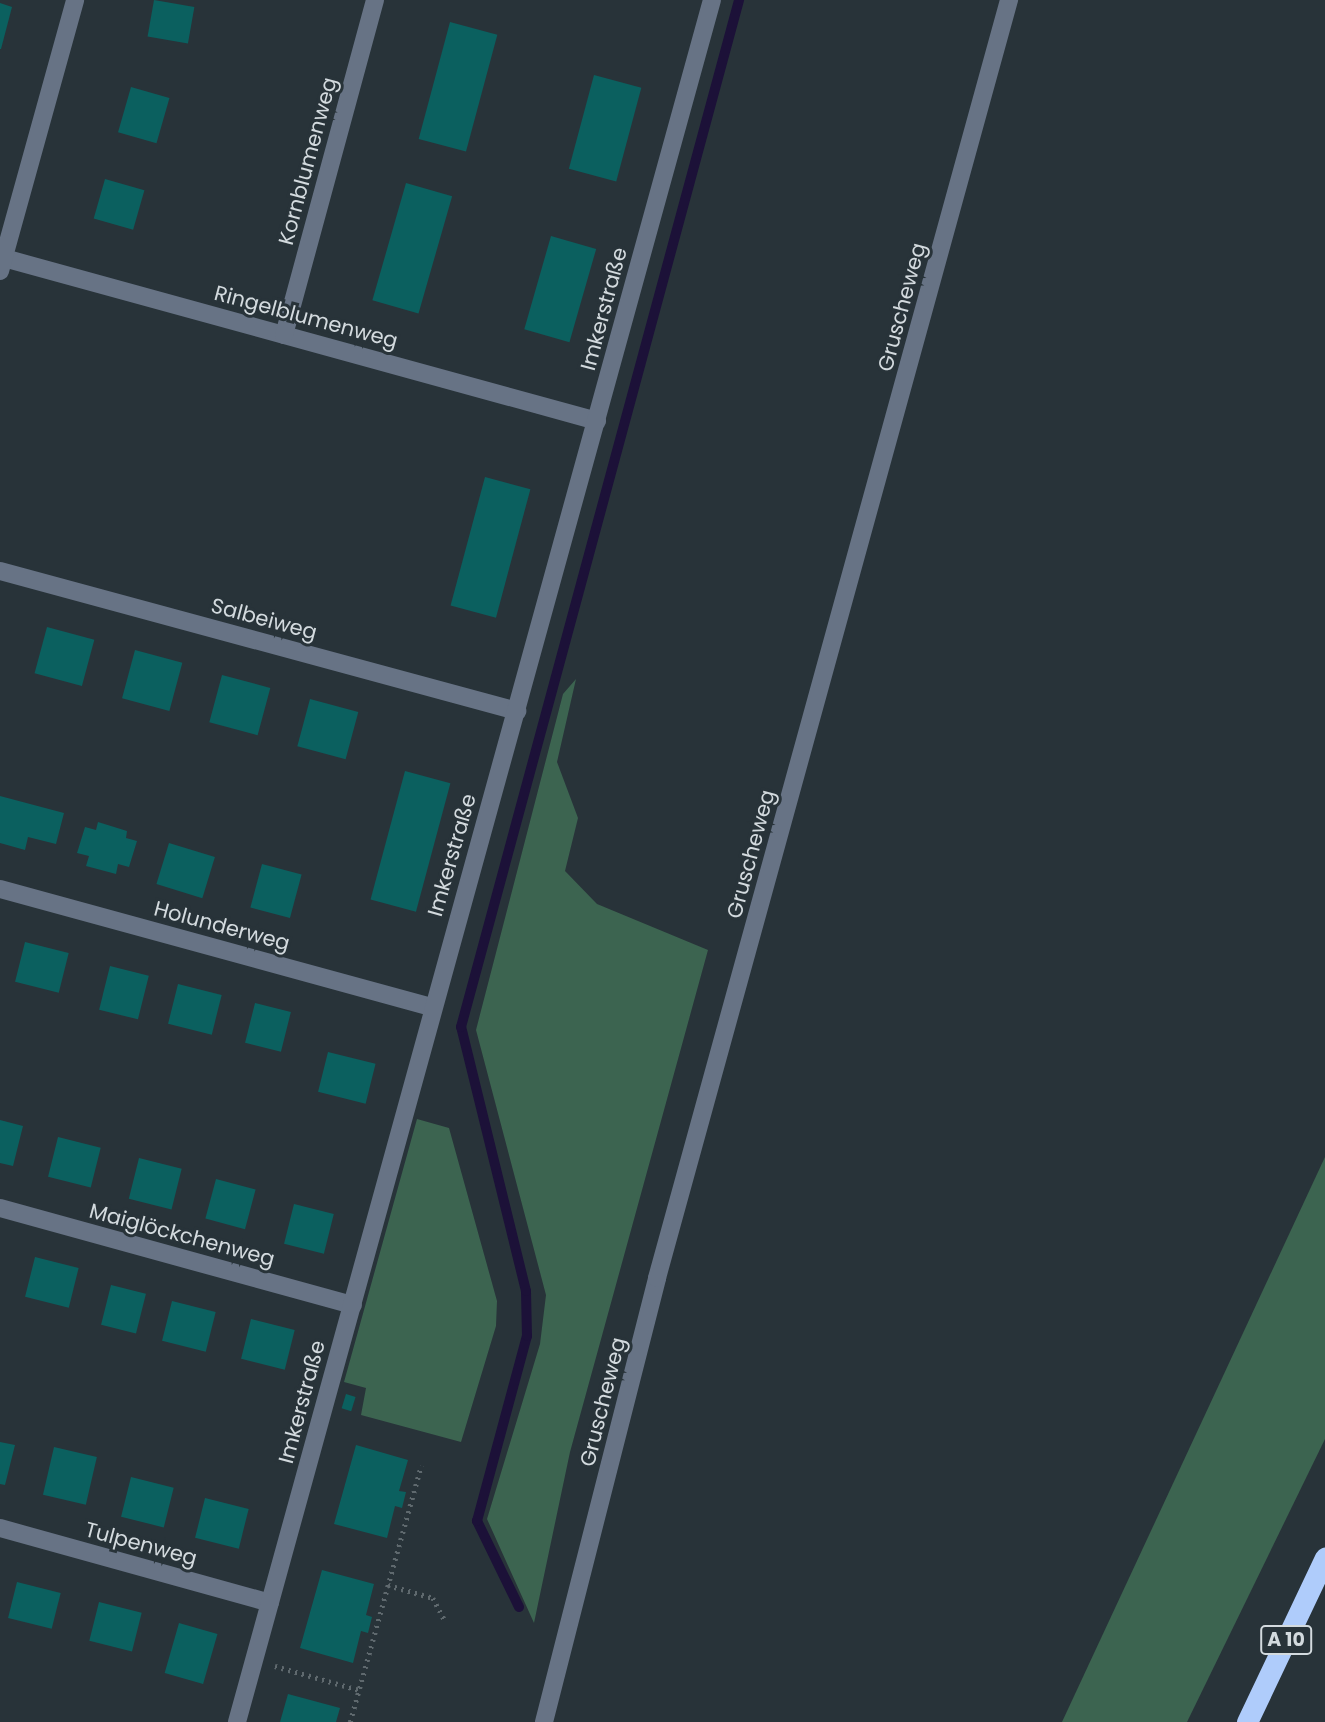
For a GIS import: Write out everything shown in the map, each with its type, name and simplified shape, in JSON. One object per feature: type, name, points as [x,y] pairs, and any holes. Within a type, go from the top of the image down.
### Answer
[{"type":"highway","name":"A 10","points":[[1247,1722],[1325,1558]]},
{"type":"street","points":[[2,264],[75,0]]},
{"type":"street","name":"Kornblumenweg","points":[[284,335],[376,0]]},
{"type":"street","name":"Imkerstraße","points":[[237,1722],[353,1305],[432,1007],[517,711],[712,0]]},
{"type":"street","name":"Gruscheweg","points":[[544,1722],[657,1278],[1009,0]]},
{"type":"street","name":"Ringelblumenweg","points":[[2,264],[284,335],[597,421]]},
{"type":"street","name":"Salbeiweg","points":[[0,571],[517,711]]},
{"type":"street","name":"Holunderweg","points":[[0,889],[432,1007]]},
{"type":"street","name":"Maiglöckchenweg","points":[[0,1208],[353,1305]]},
{"type":"street","name":"Tulpenweg","points":[[0,1528],[270,1603]]},
{"type":"path","points":[[350,1722],[421,1466]]},
{"type":"path","points":[[388,1585],[433,1598],[446,1622]]},
{"type":"path","points":[[254,1661],[359,1690]]},
{"type":"green space","points":[[576,679],[557,762],[578,818],[565,871],[597,904],[708,950],[570,1452],[534,1623],[487,1519],[540,1344],[546,1295],[476,1030],[563,694]]},
{"type":"green space","points":[[417,1119],[449,1128],[497,1301],[496,1326],[461,1442],[361,1415],[366,1388],[344,1382]]},
{"type":"green space","points":[[1325,1157],[1325,1439],[1187,1722],[1062,1722]]},
{"type":"building","points":[[154,0],[194,7],[188,44],[148,36]]},
{"type":"building","points":[[0,3],[12,7],[1,49],[0,49]]},
{"type":"building","points":[[450,22],[497,35],[466,152],[419,139]]},
{"type":"building","points":[[594,75],[641,88],[616,181],[569,169]]},
{"type":"building","points":[[131,87],[169,98],[156,143],[118,132]]},
{"type":"building","points":[[105,179],[144,190],[133,230],[94,218]]},
{"type":"building","points":[[406,183],[452,196],[419,314],[372,300]]},
{"type":"building","points":[[551,236],[596,249],[569,342],[524,329]]},
{"type":"building","points":[[485,477],[530,489],[496,618],[451,605]]},
{"type":"building","points":[[47,627],[94,640],[82,686],[35,673]]},
{"type":"building","points":[[135,650],[182,663],[169,711],[122,698]]},
{"type":"building","points":[[222,675],[270,688],[258,735],[209,722]]},
{"type":"building","points":[[310,699],[358,712],[346,759],[297,746]]},
{"type":"building","points":[[405,771],[450,783],[416,912],[371,899]]},
{"type":"building","points":[[0,796],[64,813],[56,844],[28,837],[25,850],[0,843]]},
{"type":"building","points":[[98,822],[127,831],[126,838],[137,841],[129,867],[118,864],[116,874],[86,866],[89,856],[77,853],[85,827],[96,830]]},
{"type":"building","points":[[169,843],[215,857],[202,898],[156,884]]},
{"type":"building","points":[[262,864],[302,875],[290,918],[250,907]]},
{"type":"building","points":[[25,942],[69,953],[59,993],[15,982]]},
{"type":"building","points":[[110,966],[149,976],[138,1019],[99,1010]]},
{"type":"building","points":[[178,984],[222,995],[212,1035],[168,1024]]},
{"type":"building","points":[[255,1003],[291,1012],[281,1052],[245,1043]]},
{"type":"building","points":[[328,1052],[376,1064],[366,1104],[318,1092]]},
{"type":"building","points":[[0,1120],[23,1126],[13,1166],[0,1163]]},
{"type":"building","points":[[58,1137],[101,1148],[91,1187],[48,1177]]},
{"type":"building","points":[[139,1158],[182,1169],[172,1209],[129,1199]]},
{"type":"building","points":[[216,1179],[256,1190],[245,1229],[205,1219]]},
{"type":"building","points":[[294,1204],[334,1214],[324,1254],[284,1244]]},
{"type":"building","points":[[35,1257],[79,1268],[69,1308],[25,1297]]},
{"type":"building","points":[[111,1285],[146,1294],[136,1333],[101,1325]]},
{"type":"building","points":[[172,1301],[216,1312],[206,1352],[162,1341]]},
{"type":"building","points":[[251,1319],[295,1330],[285,1370],[241,1359]]},
{"type":"building","points":[[346,1394],[356,1397],[351,1411],[342,1408]]},
{"type":"building","points":[[0,1442],[15,1445],[5,1485],[0,1484]]},
{"type":"building","points":[[356,1445],[408,1460],[399,1491],[406,1492],[402,1508],[395,1506],[387,1538],[334,1524]]},
{"type":"building","points":[[54,1447],[97,1457],[86,1505],[43,1495]]},
{"type":"building","points":[[131,1477],[174,1488],[164,1527],[121,1517]]},
{"type":"building","points":[[205,1498],[249,1509],[239,1549],[195,1538]]},
{"type":"building","points":[[322,1570],[374,1584],[366,1615],[372,1617],[368,1633],[361,1631],[353,1663],[300,1648]]},
{"type":"building","points":[[17,1582],[61,1593],[52,1629],[8,1618]]},
{"type":"building","points":[[99,1602],[142,1613],[132,1651],[89,1641]]},
{"type":"building","points":[[179,1623],[217,1634],[203,1684],[165,1673]]},
{"type":"building","points":[[288,1694],[340,1708],[336,1722],[280,1722]]},
{"type":"waterway","points":[[519,1607],[477,1521],[527,1336],[526,1291],[461,1027],[739,0]]}]
